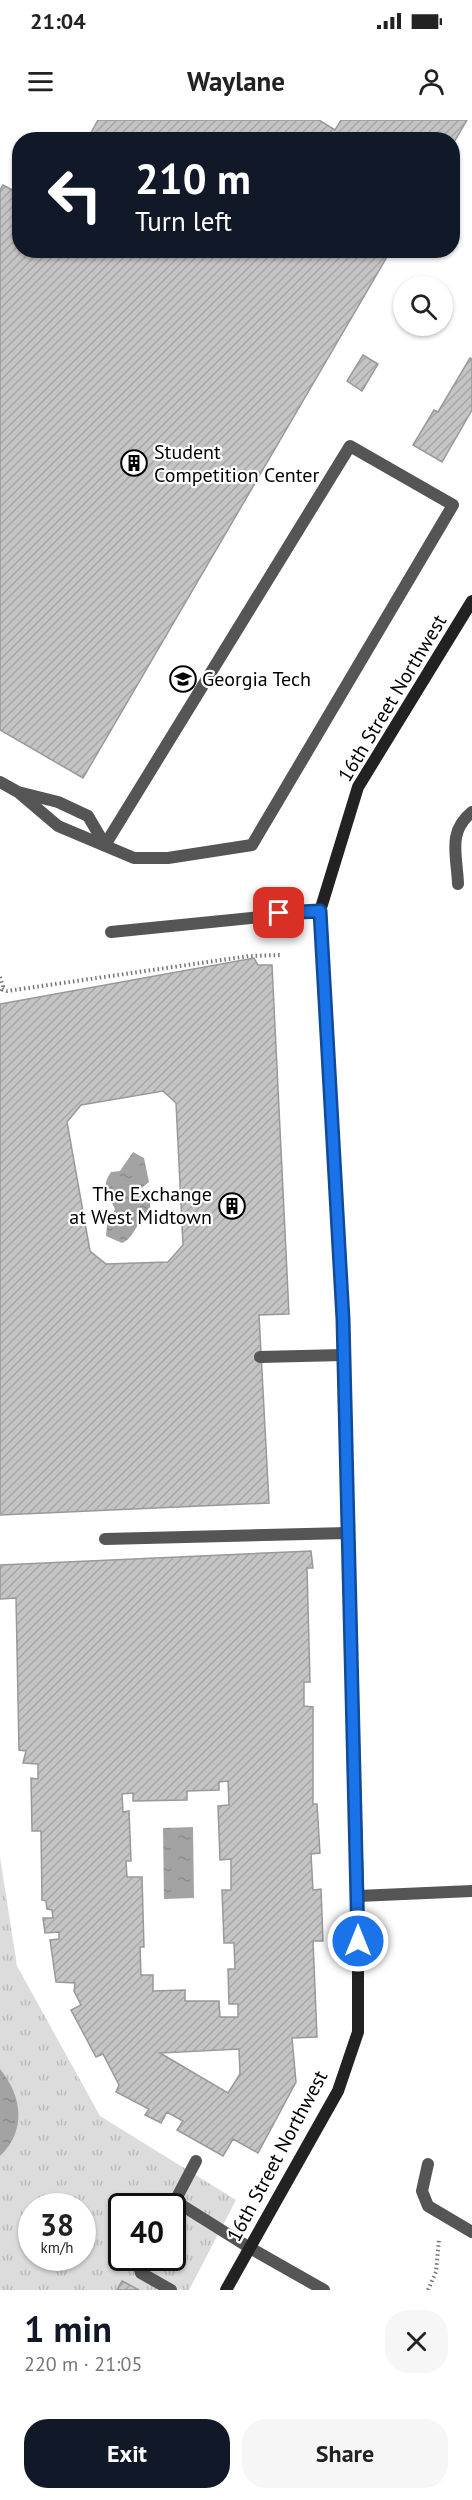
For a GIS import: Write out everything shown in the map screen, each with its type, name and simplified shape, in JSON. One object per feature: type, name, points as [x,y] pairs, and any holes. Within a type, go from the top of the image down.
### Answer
[{"type":"street","points":[[0,782],[18,792],[58,826],[134,858],[168,858],[252,845],[453,505],[350,446],[105,845]]},
{"type":"street","name":"16th Street Northwest","points":[[226,2290],[338,2091],[358,2032],[358,1896],[344,1355],[320,911],[358,788],[472,601]]},
{"type":"street","points":[[18,792],[58,802],[88,816],[105,845]]},
{"type":"street","points":[[459,884],[455,838],[461,821],[472,812]]},
{"type":"street","points":[[111,932],[320,911]]},
{"type":"street","points":[[260,1358],[344,1355]]},
{"type":"street","points":[[105,1539],[348,1533]]},
{"type":"street","points":[[358,1896],[472,1891]]},
{"type":"street","points":[[179,2193],[196,2161]]},
{"type":"street","points":[[428,2164],[422,2191],[428,2206],[472,2232]]},
{"type":"street","points":[[186,2211],[324,2290]]},
{"type":"street","points":[[140,2271],[171,2290]]},
{"type":"path","points":[[0,977],[1,991],[7,991],[249,956],[281,955]]},
{"type":"path","points":[[428,2290],[436,2272],[440,2245]]},
{"type":"green space","points":[[0,1857],[17,1966],[100,2116],[236,2200],[189,2290],[0,2290]]},
{"type":"water","points":[[133,1152],[144,1158],[149,1182],[139,1190],[142,1200],[150,1203],[151,1219],[145,1218],[122,1243],[106,1236],[107,1225],[115,1209],[106,1191],[106,1182],[111,1172],[120,1171]]},
{"type":"water","points":[[193,1827],[194,1898],[164,1899],[163,1828]]},
{"type":"water","points":[[0,2069],[13,2090],[17,2102],[18,2124],[9,2146],[0,2156]]},
{"type":"building","points":[[98,120],[319,120],[335,130],[341,120],[467,120],[460,132],[91,132]]},
{"type":"building","name":"Student Competition Center","points":[[3,185],[12,190],[12,258],[386,258],[83,778],[0,730],[0,190]]},
{"type":"building","points":[[363,355],[378,364],[362,391],[347,381]]},
{"type":"building","points":[[470,358],[472,359],[472,410],[442,462],[413,445],[434,410],[438,412]]},
{"type":"building","name":"The Exchange at West Midtown","points":[[254,958],[258,965],[272,965],[289,1314],[259,1315],[269,1503],[0,1515],[0,1004]],"holes":[[[163,1091],[176,1103],[183,1245],[168,1262],[106,1264],[90,1251],[67,1122],[81,1105]]]},
{"type":"building","points":[[311,1551],[313,1568],[307,1568],[310,1682],[304,1682],[304,1706],[313,1707],[313,1804],[317,1804],[320,1853],[311,1854],[313,1890],[321,1889],[323,1941],[313,1941],[317,2037],[292,2038],[296,2082],[258,2153],[233,2139],[223,2156],[177,2130],[183,2121],[167,2112],[161,2123],[145,2115],[149,2109],[116,2092],[119,2085],[103,2054],[96,2057],[71,2010],[81,2005],[74,1991],[75,1983],[56,1982],[50,1940],[59,1939],[59,1932],[45,1933],[43,1918],[53,1918],[52,1910],[47,1909],[46,1901],[42,1900],[41,1831],[32,1831],[31,1778],[38,1779],[38,1764],[23,1763],[26,1751],[19,1750],[16,1598],[0,1599],[0,1565]],"holes":[[[228,1781],[229,1805],[218,1806],[220,1860],[231,1859],[231,1890],[222,1890],[224,1943],[234,1943],[235,1969],[228,1969],[229,2004],[238,2004],[238,2017],[220,2017],[219,2001],[185,2001],[185,1990],[153,1991],[153,1975],[141,1975],[140,1947],[144,1947],[142,1877],[127,1877],[126,1861],[131,1861],[129,1811],[123,1812],[122,1794],[133,1793],[133,1801],[187,1800],[187,1791],[219,1790],[219,1782]],[[239,2049],[240,2074],[228,2093],[160,2053]]]},
{"type":"building","points":[[122,2281],[139,2290],[117,2290]]},
{"type":"place","name":"Student Competition Center","points":[[134,463]]},
{"type":"place","name":"Georgia Tech","points":[[183,679]]},
{"type":"place","name":"The Exchange at West Midtown","points":[[232,1206]]},
{"type":"route","points":[[279,913],[320,911],[343,1319],[358,1941]]}]
